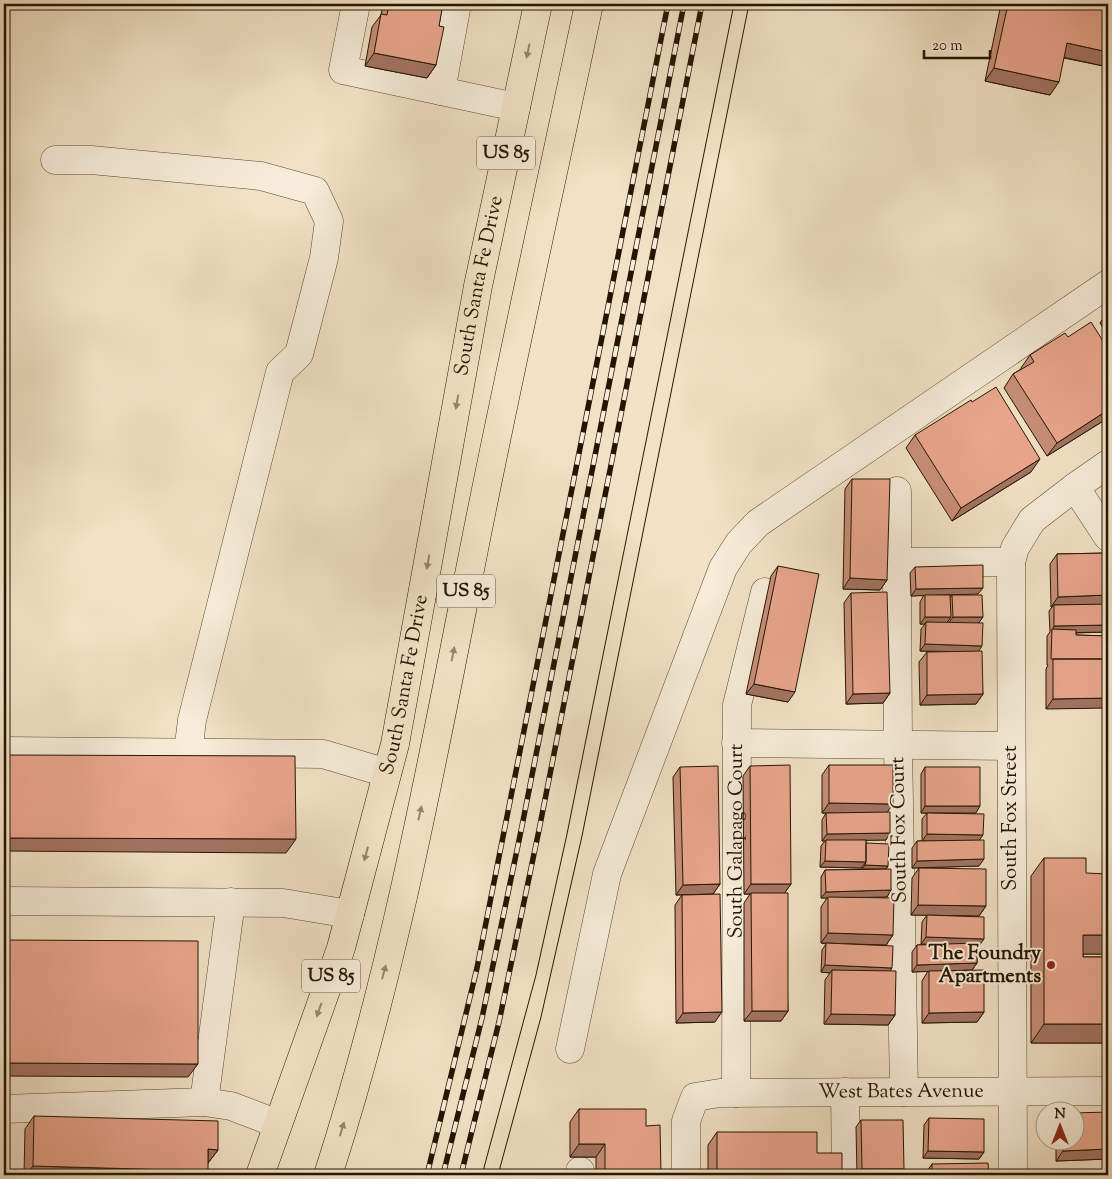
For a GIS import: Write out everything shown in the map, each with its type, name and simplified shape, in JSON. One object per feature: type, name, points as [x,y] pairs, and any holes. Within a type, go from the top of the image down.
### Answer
[{"type":"highway","name":"South Santa Fe Drive","points":[[260,1175],[341,948],[395,744],[477,294],[538,4]]},
{"type":"highway","name":"South Santa Fe Drive","points":[[328,1175],[344,1125],[388,959],[434,752],[493,454],[589,4]]},
{"type":"street","points":[[356,4],[343,70],[516,107]]},
{"type":"street","points":[[441,91],[457,4]]},
{"type":"street","points":[[55,160],[90,160],[261,176],[315,191],[330,221],[324,258],[299,354],[280,372],[192,720],[188,753]]},
{"type":"street","points":[[570,1049],[607,874],[722,568],[739,543],[758,523],[1108,284]]},
{"type":"street","name":"South Fox Street","points":[[1013,1175],[1011,562],[1015,548],[1032,520],[1108,464]]},
{"type":"street","points":[[1075,487],[1108,537]]},
{"type":"street","name":"South Fox Court","points":[[897,491],[898,745],[904,1092]]},
{"type":"street","points":[[897,568],[910,562],[1011,562]]},
{"type":"street","name":"South Galapago Court","points":[[736,1093],[736,705],[765,592]]},
{"type":"street","points":[[736,743],[1011,746]]},
{"type":"street","points":[[4,751],[323,754],[387,773]]},
{"type":"street","points":[[4,901],[284,903],[350,914]]},
{"type":"street","points":[[204,1102],[231,902]]},
{"type":"street","name":"West Bates Avenue","points":[[686,1175],[686,1122],[695,1097],[720,1093],[1108,1091]]},
{"type":"street","points":[[845,1092],[846,1175]]},
{"type":"street","points":[[4,1109],[204,1102],[231,1106],[278,1124]]},
{"type":"building","points":[[389,4],[443,4],[439,26],[444,27],[436,65],[374,53],[381,14],[387,15]]},
{"type":"building","points":[[1008,4],[1108,4],[1108,52],[1067,43],[1059,82],[994,68]]},
{"type":"building","points":[[1091,322],[1108,349],[1108,410],[1057,443],[1013,374],[1034,362],[1030,355],[1065,333],[1068,337]]},
{"type":"building","points":[[996,387],[1040,459],[961,508],[915,435],[971,400],[972,402]]},
{"type":"building","points":[[852,479],[890,479],[887,580],[850,578]]},
{"type":"building","points":[[1108,553],[1108,595],[1058,597],[1057,554]]},
{"type":"building","points":[[983,565],[983,588],[916,589],[915,567]]},
{"type":"building","points":[[778,566],[819,574],[795,692],[754,684]]},
{"type":"building","points":[[887,592],[890,693],[853,694],[851,593]]},
{"type":"building","points":[[925,595],[950,595],[951,617],[925,617]]},
{"type":"building","points":[[952,595],[982,595],[983,617],[953,617]]},
{"type":"building","points":[[1108,604],[1108,625],[1054,626],[1054,605]]},
{"type":"building","points":[[926,622],[983,623],[982,646],[925,644]]},
{"type":"building","points":[[1052,629],[1076,630],[1076,635],[1108,636],[1108,659],[1051,659]]},
{"type":"building","points":[[982,651],[983,694],[927,695],[927,652]]},
{"type":"building","points":[[1053,659],[1108,659],[1108,698],[1053,699]]},
{"type":"building","points":[[4,755],[295,756],[296,839],[4,838]]},
{"type":"building","points":[[790,765],[791,884],[751,884],[750,766]]},
{"type":"building","points":[[829,765],[893,765],[893,804],[829,803]]},
{"type":"building","points":[[718,766],[720,884],[683,885],[680,767]]},
{"type":"building","points":[[925,767],[980,767],[980,806],[925,806]]},
{"type":"building","points":[[890,812],[890,833],[827,834],[826,813]]},
{"type":"building","points":[[927,813],[984,814],[983,835],[927,834]]},
{"type":"building","points":[[826,840],[866,840],[866,862],[825,861]]},
{"type":"building","points":[[984,840],[984,859],[917,861],[917,841]]},
{"type":"building","points":[[866,843],[889,844],[888,866],[865,865]]},
{"type":"building","name":"The Foundry Apartments","points":[[1044,858],[1086,858],[1086,873],[1108,874],[1108,935],[1083,935],[1083,957],[1108,957],[1108,1024],[1044,1024]]},
{"type":"building","points":[[919,868],[986,869],[986,906],[918,905]]},
{"type":"building","points":[[891,869],[891,890],[826,892],[825,870]]},
{"type":"building","points":[[751,893],[788,893],[788,1011],[752,1011]]},
{"type":"building","points":[[720,894],[722,1012],[683,1013],[682,895]]},
{"type":"building","points":[[828,897],[894,898],[893,935],[828,933]]},
{"type":"building","points":[[927,915],[984,917],[984,939],[926,937]]},
{"type":"building","points":[[4,940],[198,941],[198,1064],[4,1063]]},
{"type":"building","points":[[826,943],[893,946],[892,968],[825,965]]},
{"type":"building","points":[[977,943],[977,963],[917,965],[917,945]]},
{"type":"building","points":[[832,970],[896,971],[895,1015],[831,1014]]},
{"type":"building","points":[[984,970],[984,1012],[929,1013],[929,971]]},
{"type":"building","points":[[579,1109],[646,1109],[646,1126],[660,1125],[661,1175],[605,1175],[605,1144],[579,1144]]},
{"type":"building","points":[[1108,1112],[1108,1149],[1084,1150],[1084,1113]]},
{"type":"building","points":[[34,1116],[218,1121],[218,1150],[208,1149],[208,1171],[33,1166]]},
{"type":"building","points":[[929,1118],[984,1119],[984,1152],[928,1151]]},
{"type":"building","points":[[861,1120],[903,1120],[904,1169],[862,1169]]},
{"type":"building","points":[[717,1132],[817,1132],[817,1153],[842,1153],[842,1175],[717,1175]]},
{"type":"building","points":[[988,1163],[989,1175],[932,1175],[932,1164]]},
{"type":"tram line","points":[[482,1175],[536,975],[567,834],[734,4]]},
{"type":"tram line","points":[[498,1175],[541,1017],[582,836],[749,4]]},
{"type":"railway","points":[[427,1175],[477,968],[668,4]]},
{"type":"railway","points":[[443,1175],[482,1018],[522,826],[684,4]]},
{"type":"railway","points":[[461,1175],[499,1022],[539,830],[702,4]]},
{"type":"place","name":"The Foundry Apartments","points":[[1051,965]]}]
